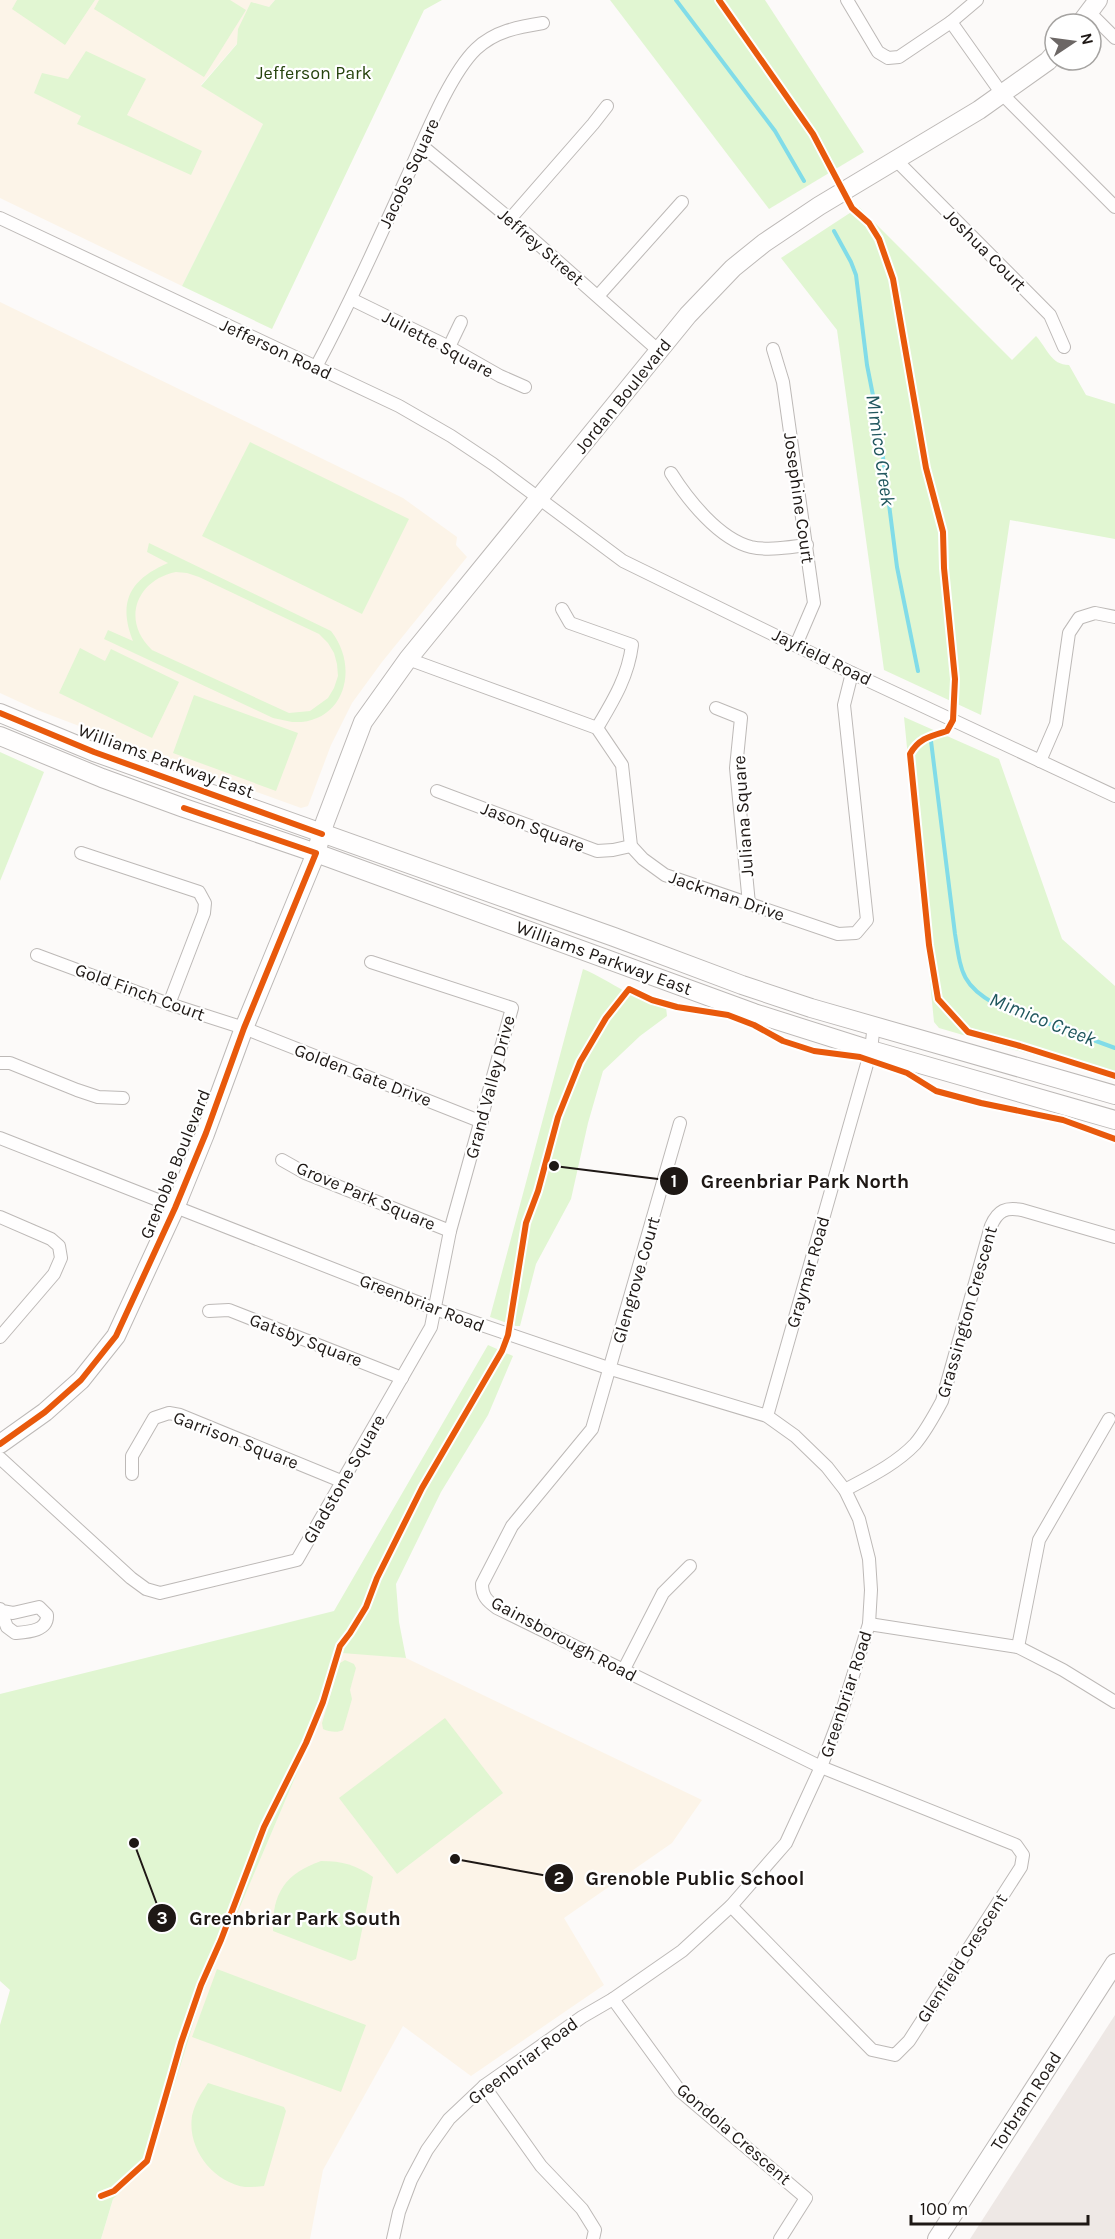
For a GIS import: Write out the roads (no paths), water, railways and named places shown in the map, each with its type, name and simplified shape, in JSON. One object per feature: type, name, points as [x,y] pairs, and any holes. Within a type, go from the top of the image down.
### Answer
[{"type":"main road","name":"Jordan Boulevard","points":[[316,853],[325,822],[363,722],[408,659],[659,351],[718,284],[764,243],[1002,94],[1043,65]]},
{"type":"main road","name":"Williams Parkway East","points":[[0,712],[94,752],[742,985],[811,1008],[874,1024],[1115,1095]]},
{"type":"main road","name":"Williams Parkway East","points":[[0,736],[102,778],[316,853],[754,1013],[871,1050],[1115,1120]]},
{"type":"main road","name":"Grenoble Boulevard","points":[[0,1444],[45,1412],[81,1380],[116,1336],[175,1208],[244,1028],[316,853]]},
{"type":"main road","name":"Torbram Road","points":[[937,2239],[1115,1963]]},
{"type":"street","points":[[847,0],[878,52],[888,58],[899,57],[951,22],[977,0]]},
{"type":"street","points":[[951,22],[1002,94],[1115,207]]},
{"type":"street","name":"Jacobs Square","points":[[316,367],[351,299],[421,145],[466,60],[492,37],[515,27],[543,23]]},
{"type":"street","points":[[1103,26],[1115,38]]},
{"type":"street","points":[[510,219],[607,106]]},
{"type":"street","name":"Jeffrey Street","points":[[421,145],[510,219],[659,351]]},
{"type":"street","name":"Joshua Court","points":[[896,159],[1050,315],[1064,347]]},
{"type":"street","points":[[598,296],[682,202]]},
{"type":"street","name":"Jefferson Road","points":[[0,218],[399,406],[451,436],[540,499]]},
{"type":"street","name":"Juliette Square","points":[[351,299],[448,346],[500,376],[525,387]]},
{"type":"street","points":[[448,346],[461,322]]},
{"type":"street","name":"Josephine Court","points":[[773,349],[783,382],[814,603],[796,645]]},
{"type":"street","points":[[671,473],[684,494],[722,532],[735,540],[752,547],[807,545]]},
{"type":"street","name":"Jayfield Road","points":[[540,499],[623,561],[852,673],[1115,796]]},
{"type":"street","points":[[562,609],[570,624],[632,645],[630,666],[619,692],[597,728]]},
{"type":"street","points":[[1040,761],[1056,724],[1069,633],[1079,618],[1095,613],[1115,616]]},
{"type":"street","points":[[408,659],[597,728],[622,765],[631,846]]},
{"type":"street","name":"Jackman Drive","points":[[631,846],[665,876],[838,934],[856,933],[867,920],[844,705],[852,673]]},
{"type":"street","name":"Juliana Square","points":[[716,708],[741,718],[736,768],[749,904]]},
{"type":"street","name":"Jason Square","points":[[437,791],[597,851],[631,846]]},
{"type":"street","points":[[81,853],[199,892],[205,903],[204,913],[169,1004]]},
{"type":"street","name":"Gold Finch Court","points":[[37,955],[169,1004],[244,1028]]},
{"type":"street","name":"Grand Valley Drive","points":[[371,962],[512,1008],[450,1231],[435,1309]]},
{"type":"street","name":"Graymar Road","points":[[767,1416],[871,1050],[874,1024]]},
{"type":"street","name":"Golden Gate Drive","points":[[244,1028],[482,1122]]},
{"type":"street","points":[[0,1063],[9,1063],[98,1097],[123,1098]]},
{"type":"street","name":"Glengrove Court","points":[[611,1368],[680,1123]]},
{"type":"street","name":"Greenbriar Road","points":[[0,1138],[435,1309],[611,1368],[767,1416],[809,1449],[827,1467],[845,1490],[859,1519],[872,1590],[869,1624],[842,1714],[821,1767],[786,1843],[731,1906],[682,1951],[614,1999],[582,2017],[484,2086],[448,2120],[427,2150],[411,2180],[399,2212],[393,2239]]},
{"type":"street","name":"Grove Park Square","points":[[282,1160],[304,1173],[450,1231]]},
{"type":"street","name":"Grassington Crescent","points":[[845,1490],[899,1458],[914,1445],[928,1426],[942,1401],[991,1226],[995,1217],[1002,1210],[1010,1208],[1022,1210],[1115,1237]]},
{"type":"street","points":[[0,1217],[51,1239],[60,1246],[61,1258],[54,1274],[0,1337]]},
{"type":"street","name":"Gladstone Square","points":[[0,1458],[131,1578],[147,1589],[160,1593],[297,1560],[431,1327],[435,1309]]},
{"type":"street","name":"Gatsby Square","points":[[209,1311],[229,1310],[402,1378]]},
{"type":"street","name":"Gainsborough Road","points":[[611,1368],[592,1429],[512,1526],[482,1584],[482,1593],[487,1601],[496,1608],[821,1767]]},
{"type":"street","name":"Garrison Square","points":[[132,1474],[132,1456],[154,1418],[169,1413],[180,1415],[341,1481]]},
{"type":"street","points":[[1018,1647],[1039,1540],[1109,1419]]},
{"type":"street","points":[[623,1671],[663,1593],[690,1566]]},
{"type":"street","points":[[869,1624],[1018,1647],[1063,1670],[1115,1702]]},
{"type":"street","name":"Glenfield Crescent","points":[[731,1906],[872,2050],[895,2055],[909,2041],[1021,1867],[1023,1855],[1016,1845],[821,1767]]},
{"type":"street","name":"Gondola Crescent","points":[[614,1999],[680,2091],[806,2198],[780,2239]]},
{"type":"street","points":[[484,2086],[541,2166],[582,2209],[595,2230],[593,2239]]},
{"type":"waterway","name":"Mimico Creek","points":[[676,0],[775,131],[804,181]]},
{"type":"waterway","name":"Mimico Creek","points":[[834,231],[856,275],[897,567],[918,671]]},
{"type":"waterway","name":"Mimico Creek","points":[[931,741],[955,934],[964,976],[975,990],[995,1004],[1115,1048]]},
{"type":"place","name":"Greenbriar Park North","points":[[554,1166]]},
{"type":"place","name":"Greenbriar Park South","points":[[134,1843]]},
{"type":"place","name":"Grenoble Public School","points":[[455,1859]]},
{"type":"park label","name":"Jefferson Park","points":[[314,73]]}]
